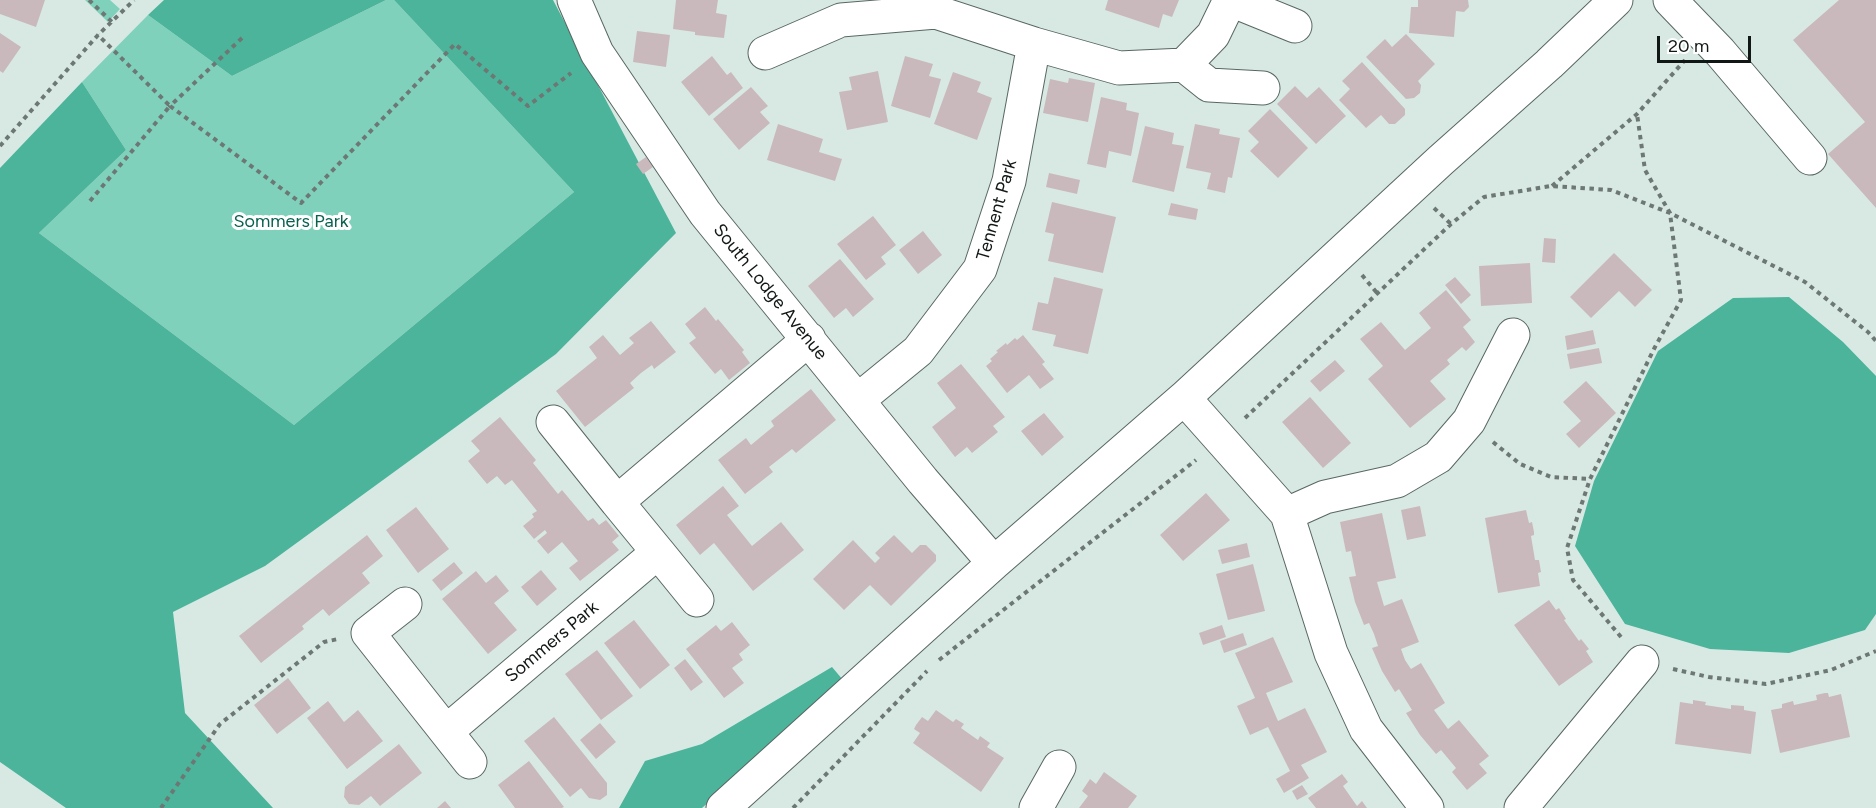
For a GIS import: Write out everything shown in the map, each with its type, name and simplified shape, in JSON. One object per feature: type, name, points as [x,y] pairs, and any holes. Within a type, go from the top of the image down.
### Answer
[{"type":"street","name":"South Lodge Avenue","points":[[574,0],[597,53],[705,213],[923,481],[994,563]]},
{"type":"street","points":[[1184,65],[1213,35],[1231,0],[1295,26]]},
{"type":"street","points":[[723,808],[994,563],[1184,398],[1616,0]]},
{"type":"street","points":[[1681,11],[1720,52],[1810,158]]},
{"type":"street","points":[[765,53],[840,20],[936,12],[1119,68],[1184,65],[1209,85],[1263,88]]},
{"type":"street","name":"Tennent Park","points":[[858,400],[918,351],[980,269],[1009,181],[1035,44]]},
{"type":"street","points":[[1287,514],[1325,497],[1397,481],[1438,457],[1468,421],[1513,336]]},
{"type":"street","points":[[617,502],[809,339]]},
{"type":"street","points":[[1184,398],[1287,514],[1331,654],[1366,729],[1427,808]]},
{"type":"street","points":[[553,422],[697,600]]},
{"type":"street","name":"Sommers Park","points":[[447,731],[658,552]]},
{"type":"street","points":[[405,604],[368,633],[470,762]]},
{"type":"street","points":[[1521,808],[1642,662]]},
{"type":"street","points":[[1036,808],[1059,766]]},
{"type":"path","points":[[89,0],[112,22]]},
{"type":"path","points":[[0,146],[99,35],[134,0]]},
{"type":"path","points":[[1551,186],[1637,114],[1685,61],[1681,11]]},
{"type":"path","points":[[99,35],[170,106],[301,203],[455,44],[528,106],[597,53]]},
{"type":"path","points":[[90,201],[170,106],[242,38]]},
{"type":"path","points":[[1637,114],[1645,170],[1670,213],[1681,300],[1655,347],[1590,479],[1567,548],[1573,580],[1642,662],[1709,677],[1766,684],[1831,670],[1876,651]]},
{"type":"path","points":[[793,808],[933,664],[1221,441],[1451,224],[1484,197],[1551,186],[1611,190],[1670,213],[1805,282],[1868,332],[1876,341]]},
{"type":"path","points":[[1438,212],[1451,224]]},
{"type":"path","points":[[1468,421],[1520,464],[1551,477],[1590,479]]},
{"type":"path","points":[[161,808],[220,724],[324,642],[368,633]]},
{"type":"green space","points":[[85,0],[110,0],[120,9],[108,22]]},
{"type":"green space","points":[[164,0],[386,0],[232,76],[148,15]]},
{"type":"green space","name":"Sommers Park","points":[[386,0],[394,0],[574,192],[294,425],[39,233],[126,150],[82,82],[148,15],[232,76]]},
{"type":"green space","points":[[394,0],[553,0],[676,233],[556,354],[265,566],[173,612],[185,713],[273,808],[66,808],[0,762],[0,168],[82,82],[126,150],[39,233],[294,425],[574,192]]},
{"type":"green space","points":[[1789,297],[1843,342],[1876,376],[1876,614],[1865,630],[1789,653],[1710,649],[1625,624],[1575,546],[1594,481],[1658,351],[1733,298]]},
{"type":"green space","points":[[832,667],[843,680],[702,808],[619,808],[645,761],[702,744]]},
{"type":"building","points":[[0,0],[45,0],[36,27],[0,14]]},
{"type":"building","points":[[676,0],[718,0],[716,13],[727,15],[724,38],[695,35],[695,32],[673,29]]},
{"type":"building","points":[[1108,0],[1179,0],[1172,17],[1163,14],[1159,28],[1105,10]]},
{"type":"building","points":[[1418,0],[1468,0],[1469,7],[1464,12],[1456,11],[1454,37],[1409,33],[1411,7],[1418,7]]},
{"type":"building","points":[[1839,0],[1876,0],[1876,208],[1828,154],[1865,122],[1793,40]]},
{"type":"building","points":[[637,31],[670,35],[666,67],[633,62]]},
{"type":"building","points":[[0,33],[21,47],[3,73],[0,71]]},
{"type":"building","points":[[1406,34],[1435,64],[1418,81],[1421,85],[1420,93],[1414,98],[1406,99],[1366,57],[1385,39],[1392,47]]},
{"type":"building","points":[[712,56],[727,75],[731,72],[743,88],[709,116],[681,82]]},
{"type":"building","points":[[905,56],[933,64],[929,76],[941,79],[930,118],[891,106]]},
{"type":"building","points":[[1362,62],[1405,109],[1405,115],[1395,124],[1389,124],[1381,115],[1366,128],[1339,100],[1350,89],[1342,81]]},
{"type":"building","points":[[878,71],[888,122],[847,130],[839,92],[852,90],[849,77]]},
{"type":"building","points":[[953,72],[981,82],[977,92],[992,98],[977,140],[934,124]]},
{"type":"building","points":[[1069,78],[1095,83],[1088,122],[1043,113],[1050,79],[1068,83]]},
{"type":"building","points":[[1295,86],[1307,98],[1319,87],[1346,116],[1316,144],[1277,104]]},
{"type":"building","points":[[751,87],[768,106],[760,112],[770,123],[739,150],[713,119]]},
{"type":"building","points":[[1101,97],[1127,103],[1126,110],[1139,113],[1131,156],[1109,151],[1106,168],[1087,164]]},
{"type":"building","points":[[1270,109],[1308,148],[1278,178],[1250,151],[1259,142],[1248,131]]},
{"type":"building","points":[[778,124],[823,139],[819,152],[842,159],[835,181],[767,160]]},
{"type":"building","points":[[1195,124],[1220,129],[1219,134],[1240,138],[1232,178],[1228,177],[1225,193],[1207,189],[1211,173],[1186,168]]},
{"type":"building","points":[[1145,126],[1174,133],[1172,144],[1184,146],[1174,192],[1132,182]]},
{"type":"building","points":[[646,157],[653,167],[643,174],[636,164]]},
{"type":"building","points":[[1049,173],[1080,180],[1077,194],[1046,187]]},
{"type":"building","points":[[1052,202],[1116,217],[1103,273],[1048,261],[1054,234],[1045,232]]},
{"type":"building","points":[[1171,203],[1198,209],[1196,220],[1168,215]]},
{"type":"building","points":[[873,216],[896,245],[881,257],[886,264],[866,280],[837,244]]},
{"type":"building","points":[[923,231],[942,255],[918,274],[899,250]]},
{"type":"building","points":[[1544,238],[1556,239],[1555,263],[1542,262]]},
{"type":"building","points":[[1614,253],[1652,290],[1635,307],[1619,291],[1591,318],[1570,297]]},
{"type":"building","points":[[840,259],[874,299],[853,317],[846,308],[834,318],[808,286]]},
{"type":"building","points":[[1530,263],[1532,303],[1481,306],[1479,266]]},
{"type":"building","points":[[1054,277],[1103,289],[1088,354],[1053,346],[1056,335],[1032,330],[1038,302],[1048,304]]},
{"type":"building","points":[[1455,277],[1471,295],[1461,304],[1445,285]]},
{"type":"building","points":[[1446,290],[1471,320],[1463,327],[1475,342],[1466,351],[1462,347],[1447,360],[1450,364],[1430,381],[1446,399],[1410,428],[1368,379],[1383,366],[1360,339],[1381,322],[1405,350],[1431,328],[1419,313]]},
{"type":"building","points":[[705,307],[744,350],[742,352],[750,363],[729,380],[721,369],[715,374],[689,343],[696,338],[685,324]]},
{"type":"building","points":[[651,321],[676,352],[654,369],[652,365],[641,373],[630,383],[634,388],[585,427],[556,391],[597,358],[589,347],[603,335],[620,355],[634,343],[629,338]]},
{"type":"building","points":[[1593,330],[1596,344],[1567,350],[1565,336]]},
{"type":"building","points":[[1023,335],[1045,362],[1042,364],[1054,379],[1040,389],[1029,375],[1007,393],[986,366],[998,352],[996,351]]},
{"type":"building","points":[[1599,348],[1602,363],[1570,369],[1567,354]]},
{"type":"building","points":[[1335,360],[1345,371],[1320,392],[1310,381]]},
{"type":"building","points":[[961,364],[1005,417],[993,426],[998,432],[972,453],[967,447],[955,457],[932,427],[956,408],[937,383]]},
{"type":"building","points":[[1586,381],[1616,413],[1579,448],[1566,434],[1581,421],[1563,402]]},
{"type":"building","points":[[811,389],[836,420],[796,453],[792,449],[769,467],[773,472],[745,494],[718,460],[746,438],[751,445],[774,426],[771,421]]},
{"type":"building","points":[[1310,397],[1351,443],[1323,468],[1282,422]]},
{"type":"building","points":[[1044,413],[1064,437],[1042,456],[1021,431]]},
{"type":"building","points":[[500,417],[536,460],[533,463],[558,494],[562,490],[588,521],[593,518],[599,525],[606,520],[619,536],[612,542],[619,550],[580,581],[569,568],[578,561],[562,542],[548,554],[537,541],[547,533],[545,530],[534,539],[523,526],[534,517],[532,514],[537,511],[512,480],[505,485],[497,476],[487,484],[468,461],[480,451],[471,441]]},
{"type":"building","points":[[723,486],[739,506],[727,515],[752,546],[781,522],[804,550],[753,591],[714,543],[700,555],[676,525]]},
{"type":"building","points":[[1206,493],[1230,520],[1183,561],[1160,535]]},
{"type":"building","points":[[1420,506],[1426,536],[1407,540],[1401,510]]},
{"type":"building","points":[[416,507],[449,549],[418,573],[386,530]]},
{"type":"building","points":[[1526,510],[1534,532],[1531,536],[1535,560],[1539,560],[1540,586],[1498,593],[1485,518]]},
{"type":"building","points":[[1382,513],[1396,578],[1377,582],[1384,606],[1402,599],[1419,642],[1401,649],[1405,660],[1411,669],[1421,663],[1445,703],[1434,710],[1448,729],[1459,720],[1489,756],[1479,764],[1487,773],[1467,790],[1452,772],[1456,768],[1441,750],[1436,754],[1406,713],[1412,710],[1399,689],[1395,692],[1382,671],[1372,648],[1378,646],[1374,634],[1369,623],[1364,625],[1355,602],[1349,577],[1356,576],[1351,551],[1346,552],[1340,522]]},
{"type":"building","points":[[367,535],[383,556],[362,573],[370,583],[329,616],[323,609],[302,626],[304,629],[261,663],[239,636]]},
{"type":"building","points":[[894,535],[912,553],[920,545],[926,545],[936,555],[936,561],[891,606],[870,585],[844,610],[813,579],[853,540],[875,563],[880,558],[875,553]]},
{"type":"building","points":[[1247,543],[1250,557],[1222,564],[1218,550]]},
{"type":"building","points":[[454,562],[463,573],[441,591],[432,580]]},
{"type":"building","points":[[1253,564],[1265,611],[1228,620],[1216,574]]},
{"type":"building","points":[[541,570],[557,589],[537,606],[521,587]]},
{"type":"building","points":[[476,571],[486,583],[496,575],[509,591],[494,603],[517,630],[488,654],[442,599]]},
{"type":"building","points":[[1549,600],[1556,610],[1559,608],[1566,619],[1564,620],[1579,641],[1581,639],[1589,649],[1586,651],[1593,662],[1559,686],[1514,625]]},
{"type":"building","points":[[634,620],[670,665],[640,689],[604,643]]},
{"type":"building","points":[[732,622],[750,645],[739,654],[743,660],[732,668],[744,683],[724,698],[686,649],[716,625],[721,631]]},
{"type":"building","points":[[1222,625],[1226,637],[1203,645],[1199,633]]},
{"type":"building","points":[[1243,633],[1247,645],[1224,653],[1220,641]]},
{"type":"building","points":[[1273,637],[1293,682],[1266,693],[1278,721],[1305,708],[1327,752],[1301,765],[1309,778],[1284,793],[1276,779],[1290,771],[1268,727],[1250,735],[1237,706],[1255,698],[1235,653]]},
{"type":"building","points":[[597,650],[633,696],[601,720],[565,674]]},
{"type":"building","points":[[685,659],[703,682],[691,691],[674,668]]},
{"type":"building","points":[[288,678],[311,708],[277,734],[254,705]]},
{"type":"building","points":[[1828,693],[1829,697],[1841,694],[1850,737],[1780,753],[1771,710],[1782,708],[1782,704],[1793,701],[1794,705],[1817,700],[1816,695]]},
{"type":"building","points":[[1693,700],[1706,702],[1705,705],[1731,709],[1731,705],[1744,706],[1744,710],[1756,712],[1751,754],[1675,744],[1680,702],[1693,704]]},
{"type":"building","points":[[328,701],[344,722],[358,710],[383,741],[347,769],[307,718]]},
{"type":"building","points":[[936,710],[953,722],[956,719],[964,724],[961,728],[978,740],[980,736],[990,743],[987,747],[1004,758],[981,792],[913,743],[920,733],[914,729],[916,725],[922,717],[928,721]]},
{"type":"building","points":[[554,717],[607,783],[607,795],[600,800],[589,798],[581,788],[570,797],[524,741]]},
{"type":"building","points":[[600,723],[616,742],[596,759],[580,740]]},
{"type":"building","points":[[399,744],[422,773],[380,806],[371,796],[359,805],[349,804],[344,797],[345,787]]},
{"type":"building","points":[[529,761],[564,807],[515,808],[498,785]]},
{"type":"building","points":[[1104,772],[1137,796],[1128,808],[1079,808],[1088,796],[1082,791],[1090,779],[1096,784]]},
{"type":"building","points":[[1342,774],[1348,782],[1343,786],[1357,806],[1362,801],[1367,808],[1316,808],[1308,798]]},
{"type":"building","points":[[1302,785],[1308,794],[1297,800],[1292,791]]},
{"type":"building","points":[[445,801],[451,808],[437,808]]}]
